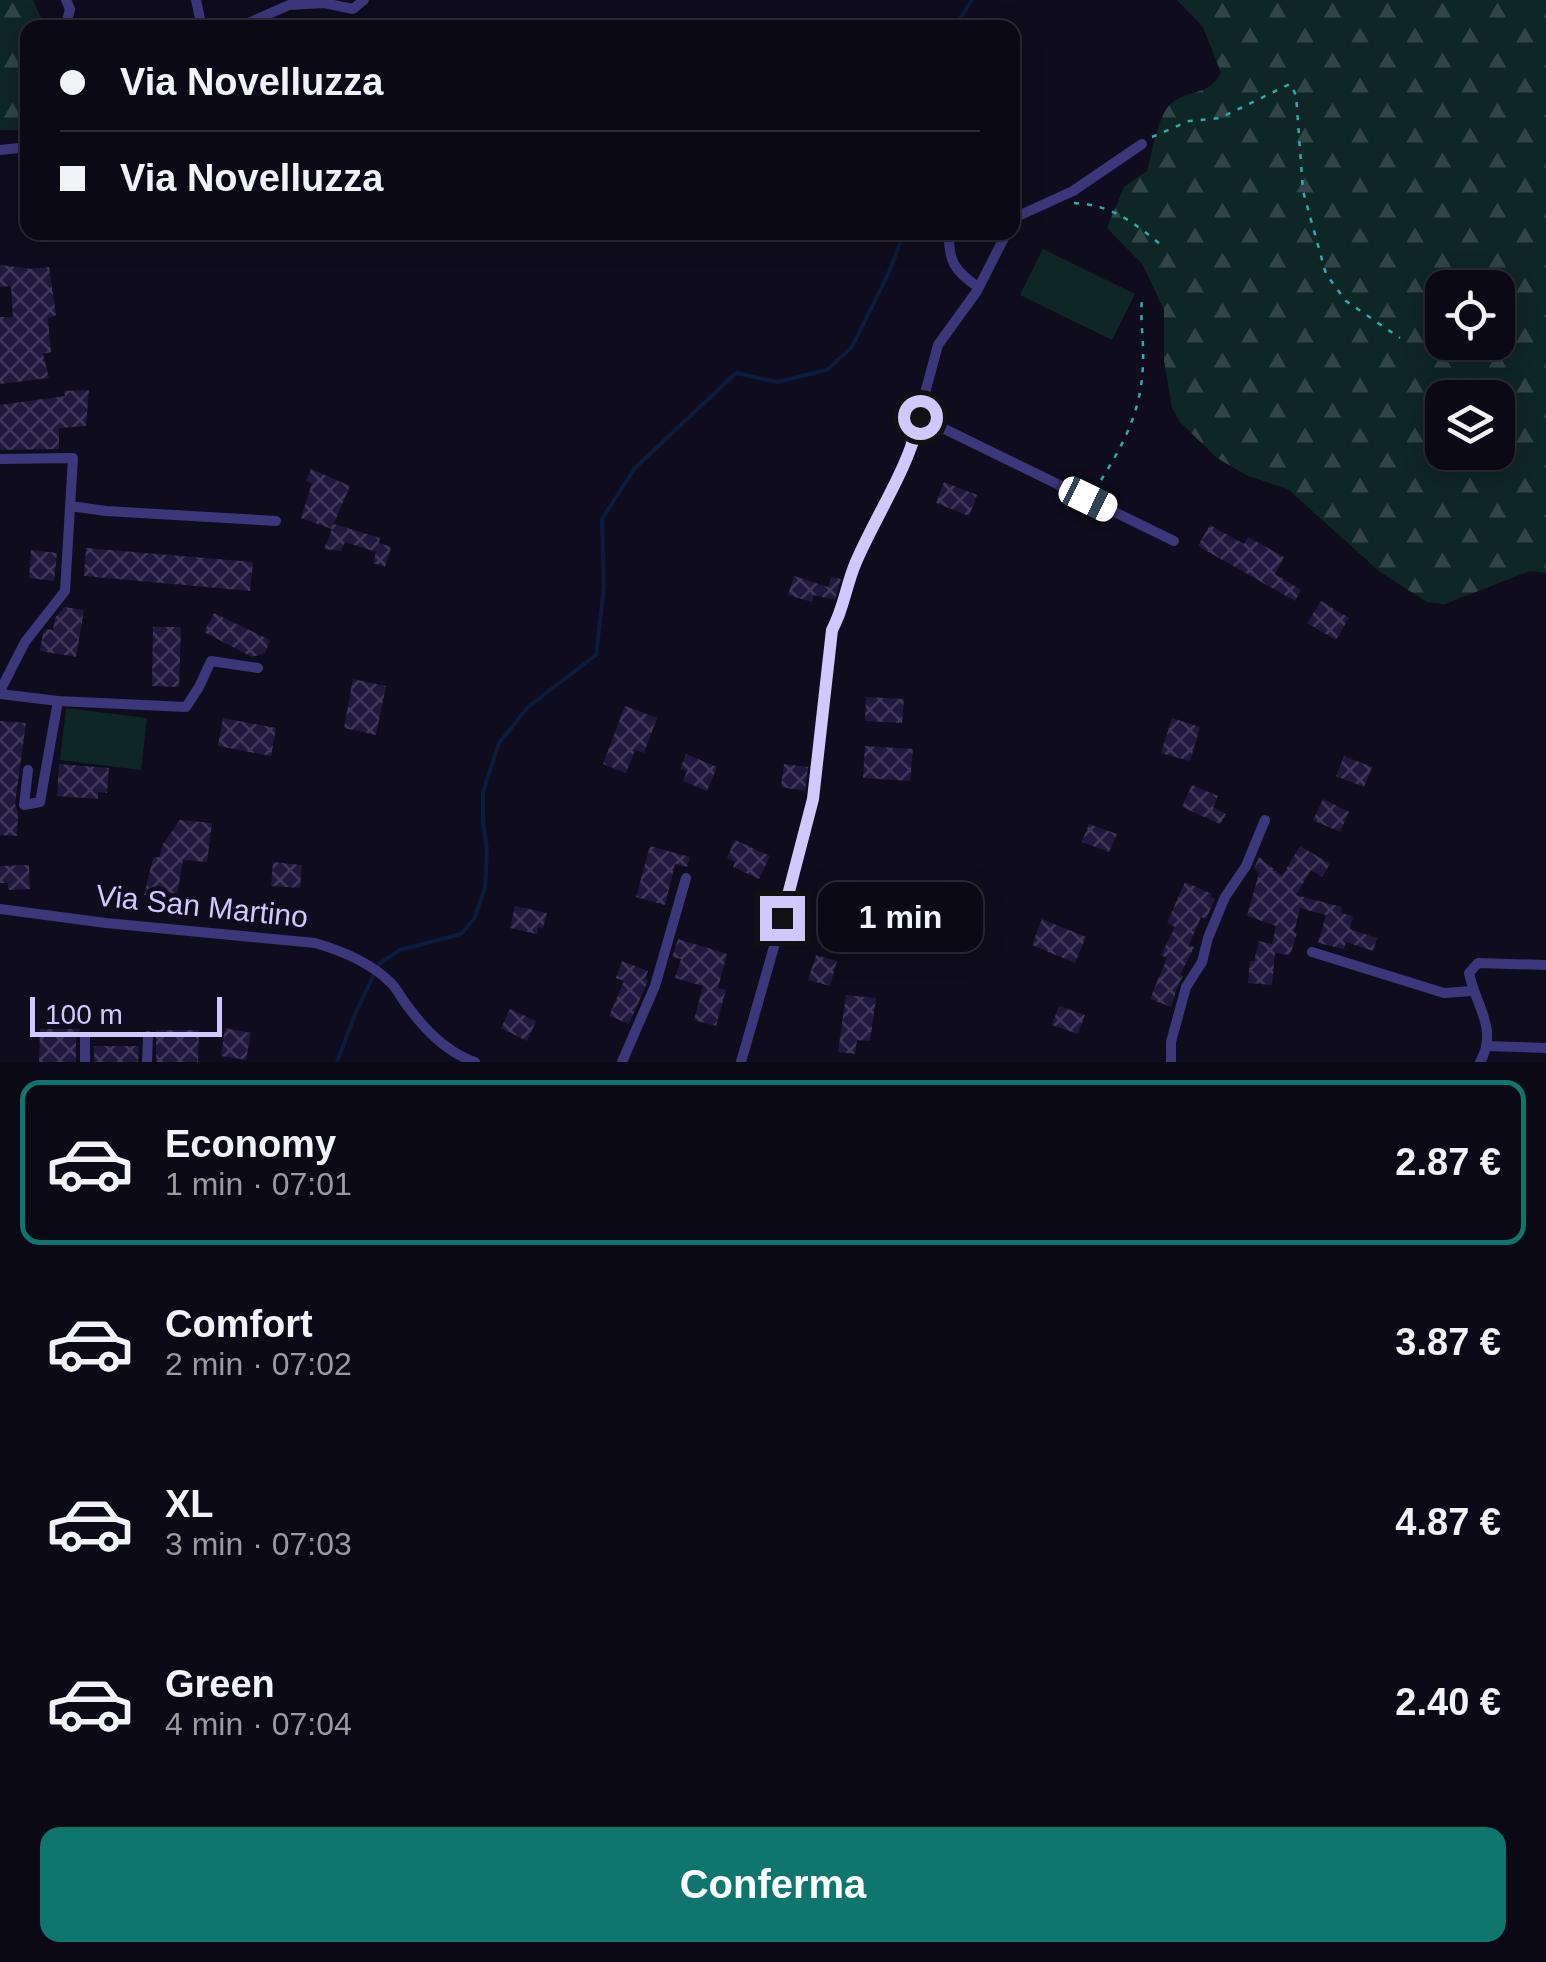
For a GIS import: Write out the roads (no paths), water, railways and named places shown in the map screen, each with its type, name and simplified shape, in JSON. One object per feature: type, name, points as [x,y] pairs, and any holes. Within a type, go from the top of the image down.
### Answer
[{"type":"street","points":[[255,20],[290,4],[324,3],[352,9],[364,0]]},
{"type":"street","points":[[1020,215],[1073,191],[1142,144]]},
{"type":"street","points":[[949,240],[948,252],[955,266],[978,287]]},
{"type":"street","points":[[741,1062],[813,799],[832,630],[840,616],[854,565],[907,460],[938,345],[978,287],[1003,240]]},
{"type":"street","points":[[920,417],[1174,541]]},
{"type":"street","points":[[0,459],[73,458],[65,590],[24,642],[0,693],[58,701],[186,707],[212,661],[258,668]]},
{"type":"street","points":[[70,506],[276,521]]},
{"type":"street","points":[[28,770],[24,805],[40,802],[58,701]]},
{"type":"street","points":[[1171,1062],[1170,1042],[1186,986],[1202,962],[1208,938],[1226,897],[1246,866],[1264,820]]},
{"type":"street","points":[[622,1062],[655,986],[686,878]]},
{"type":"street","name":"Via San Martino","points":[[0,909],[316,942],[353,956],[394,986],[410,1010],[448,1049],[474,1062]]},
{"type":"street","points":[[1312,952],[1444,993],[1472,992]]},
{"type":"street","points":[[1480,1062],[1488,1032],[1469,973],[1478,964],[1546,965]]},
{"type":"street","points":[[147,1062],[148,1036]]},
{"type":"street","points":[[84,1062],[85,1038]]},
{"type":"street","points":[[1486,1046],[1546,1048]]},
{"type":"waterway","points":[[959,20],[972,0]]},
{"type":"waterway","points":[[337,1062],[379,964],[400,950],[461,934],[474,919],[485,888],[483,792],[499,743],[528,707],[596,655],[604,587],[602,519],[635,468],[736,373],[777,382],[827,370],[852,347],[901,240]]}]
